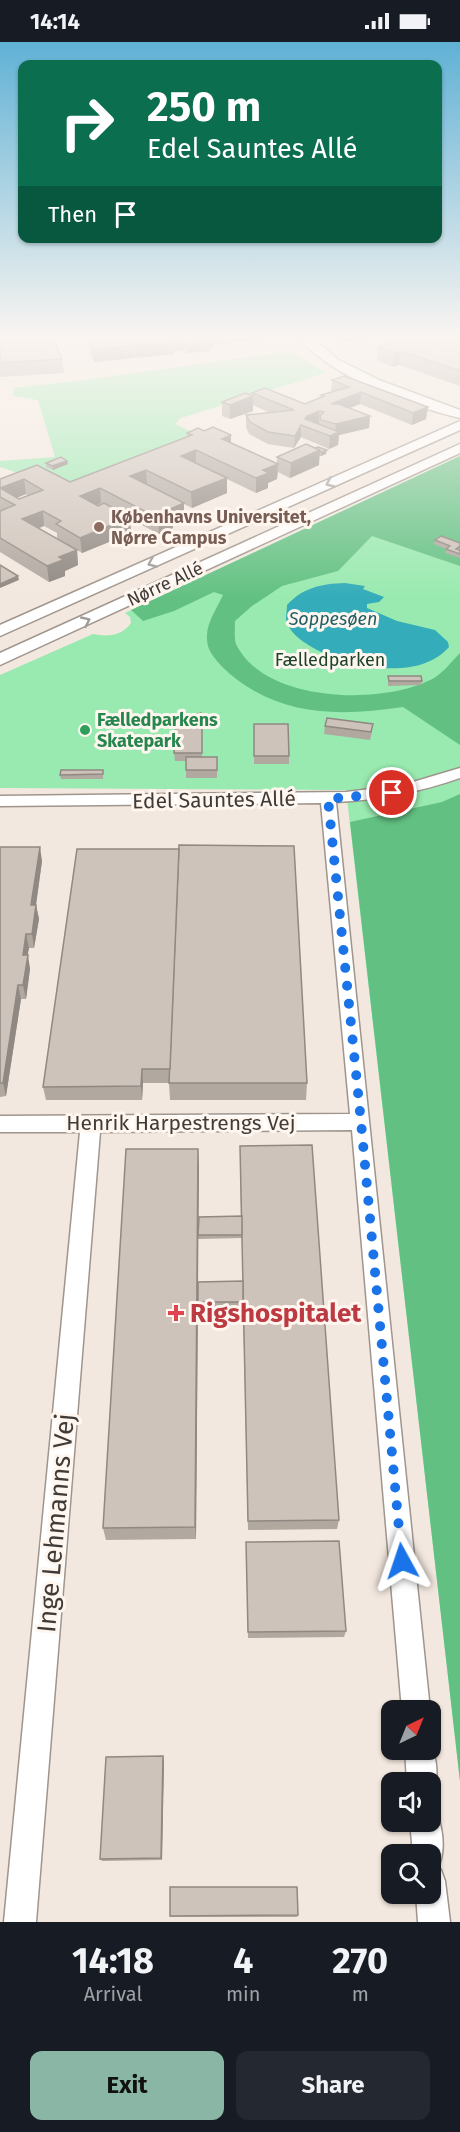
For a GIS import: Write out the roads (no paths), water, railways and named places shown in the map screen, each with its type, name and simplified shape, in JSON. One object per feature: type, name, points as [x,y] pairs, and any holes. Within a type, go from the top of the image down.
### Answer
[{"type":"street","name":"Nørre Allé","points":[[0,631],[460,425]]},
{"type":"street","name":"Nørre Allé","points":[[0,660],[460,448]]},
{"type":"street","name":"Edel Sauntes Allé","points":[[0,801],[328,799],[392,793],[434,783],[460,773]]},
{"type":"street","points":[[328,799],[415,1700]]},
{"type":"street","name":"Henrik Harpestrengs Vej","points":[[0,1124],[361,1122]]},
{"type":"street","name":"Inge Lehmanns Vej","points":[[20,1922],[91,1124]]},
{"type":"street","points":[[432,1904],[434,1922]]},
{"type":"water","name":"Soppesøen","points":[[345,583],[365,586],[363,589],[384,597],[379,602],[367,604],[367,608],[397,621],[435,630],[448,642],[449,647],[436,658],[419,665],[381,668],[342,660],[310,646],[289,627],[286,619],[287,605],[306,590],[328,584]]},
{"type":"place","name":"Københavns Universitet, Nørre Campus","points":[[99,527]]},
{"type":"place","name":"Fælledparkens Skatepark","points":[[85,730]]},
{"type":"place","name":"Rigshospitalet","points":[[176,1313]]},
{"type":"park label","name":"Fælledparken","points":[[330,660]]}]
